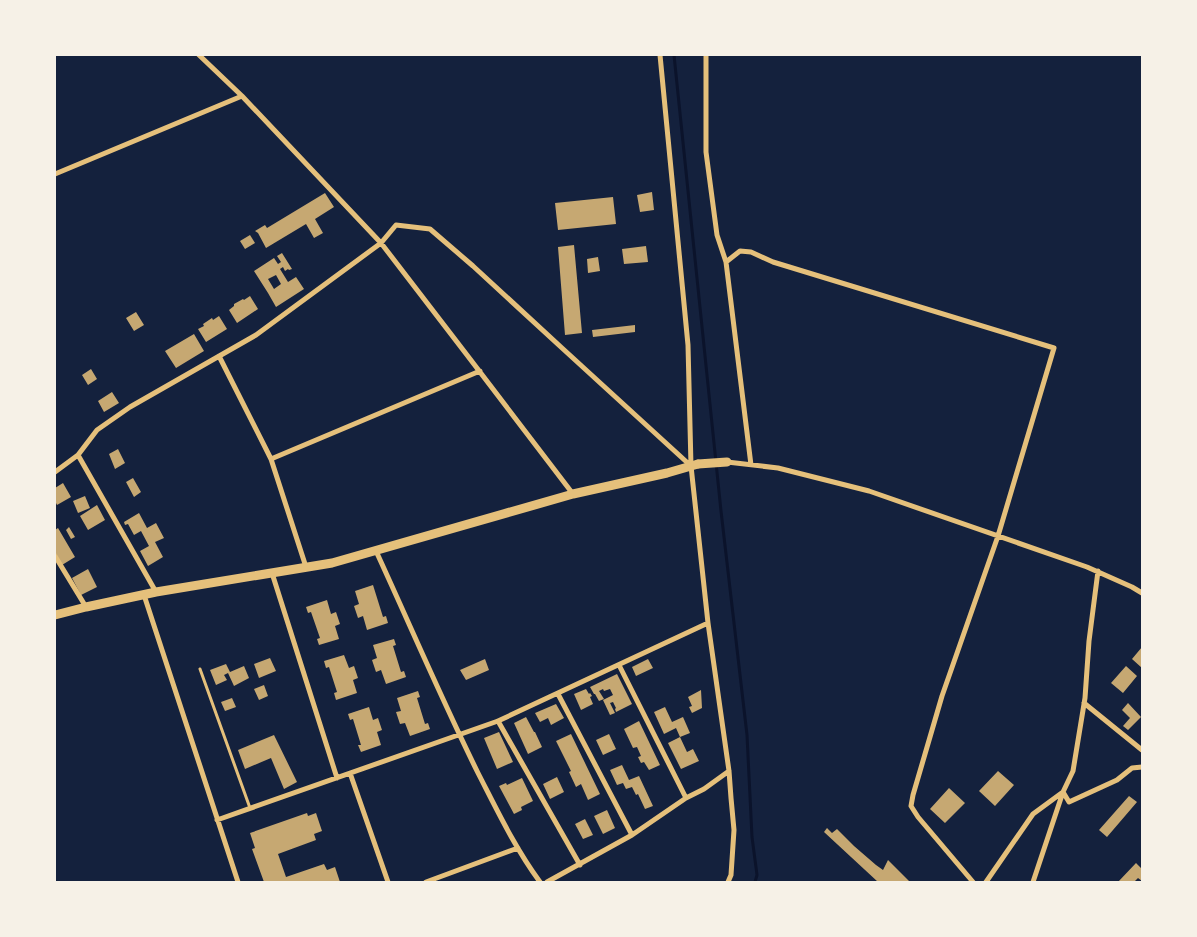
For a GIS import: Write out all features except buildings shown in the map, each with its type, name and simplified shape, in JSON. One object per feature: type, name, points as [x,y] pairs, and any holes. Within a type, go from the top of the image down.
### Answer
[{"type":"street","points":[[199,55],[242,96],[381,243],[573,494]]},
{"type":"street","points":[[660,55],[688,345],[695,465],[708,623],[729,771],[734,830],[731,875],[728,882]]},
{"type":"street","points":[[706,55],[706,152],[717,235],[726,262],[751,465]]},
{"type":"street","points":[[55,174],[242,96]]},
{"type":"street","points":[[55,472],[78,454],[97,430],[130,407],[256,335],[381,243],[396,225],[430,229],[695,465]]},
{"type":"street","points":[[726,262],[740,251],[750,252],[773,262],[1054,348],[998,536],[942,696],[911,806],[918,817],[973,882]]},
{"type":"street","points":[[219,356],[272,460],[306,567]]},
{"type":"street","points":[[272,460],[480,371]]},
{"type":"street","points":[[78,454],[156,592]]},
{"type":"street","points":[[55,615],[156,592],[332,563],[573,494],[695,465],[727,462],[778,468],[869,492],[1098,571],[1142,593]]},
{"type":"street","points":[[376,551],[459,735],[503,823],[540,882]]},
{"type":"street","points":[[55,556],[86,607]]},
{"type":"street","points":[[1033,882],[1063,792],[1072,771],[1084,703],[1098,571]]},
{"type":"street","points":[[272,573],[337,778]]},
{"type":"street","points":[[144,595],[238,882]]},
{"type":"street","points":[[217,820],[498,721],[708,623]]},
{"type":"street","points":[[619,665],[686,798]]},
{"type":"street","points":[[558,694],[632,835]]},
{"type":"street","points":[[1084,703],[1142,750]]},
{"type":"street","points":[[498,721],[580,865]]},
{"type":"street","points":[[1063,792],[1068,802],[1117,780],[1132,768],[1142,767]]},
{"type":"street","points":[[547,882],[632,835],[729,771]]},
{"type":"street","points":[[350,773],[388,882]]},
{"type":"street","points":[[986,882],[1033,814],[1063,792]]},
{"type":"street","points":[[426,882],[518,848]]},
{"type":"lane","points":[[200,669],[250,808]]},
{"type":"waterway","points":[[674,55],[721,511],[747,735],[752,837],[757,875],[755,882]]}]
